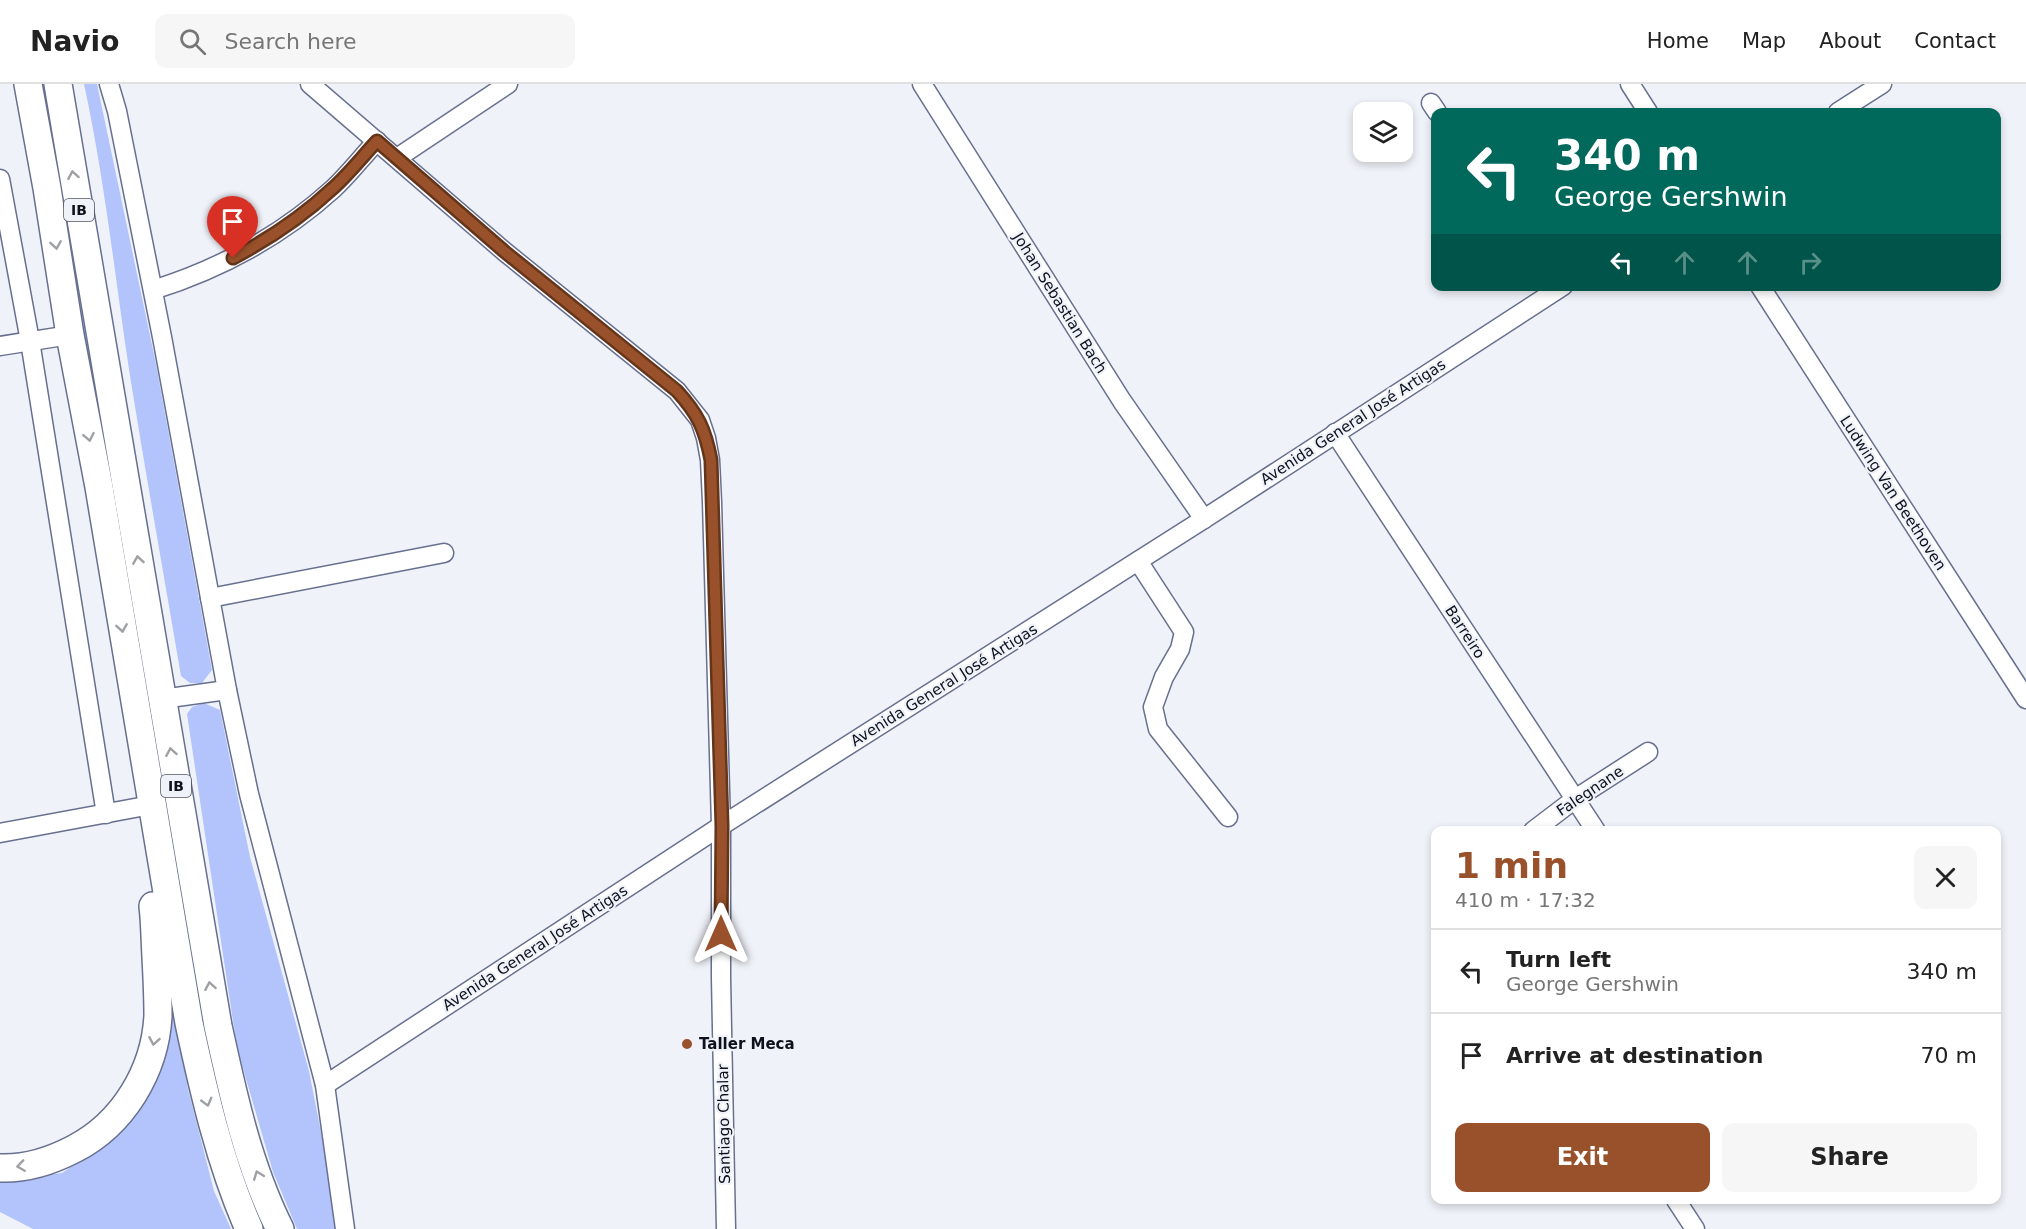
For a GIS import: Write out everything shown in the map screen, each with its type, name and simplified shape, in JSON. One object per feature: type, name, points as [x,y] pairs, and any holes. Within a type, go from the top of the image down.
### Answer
[{"type":"highway","name":"IB","points":[[28,84],[189,1023],[221,1154],[249,1229]]},
{"type":"highway","name":"IB","points":[[58,84],[204,950],[227,1066],[253,1164],[280,1229]]},
{"type":"highway","points":[[0,1168],[24,1167],[46,1161],[92,1140],[113,1121],[140,1082],[151,1056],[158,1018],[154,913],[143,844],[152,811]]},
{"type":"street","points":[[109,84],[117,111],[153,290],[227,690],[249,794],[325,1085],[345,1229]]},
{"type":"street","name":"Santiago Chalar","points":[[310,84],[505,252],[677,391],[700,420],[711,460],[722,826],[721,978],[726,1229]]},
{"type":"street","points":[[397,158],[508,84]]},
{"type":"street","name":"Johan Sebastian Bach","points":[[922,84],[1122,401],[1204,519]]},
{"type":"street","points":[[1630,84],[1645,108]]},
{"type":"street","points":[[1844,108],[1882,84]]},
{"type":"street","points":[[153,290],[219,265],[262,243],[334,188],[377,141]]},
{"type":"street","points":[[0,179],[30,341],[106,814]]},
{"type":"street","name":"Avenida General José Artigas","points":[[325,1085],[722,826],[1204,519],[1552,291]]},
{"type":"street","name":"Ludwing Van Beethoven","points":[[1763,291],[2026,699]]},
{"type":"street","points":[[0,346],[70,335]]},
{"type":"street","name":"Barreiro","points":[[1335,433],[1593,826]]},
{"type":"street","points":[[210,598],[444,553]]},
{"type":"street","points":[[1138,561],[1184,632],[1180,649],[1164,677],[1153,707],[1158,729],[1228,817]]},
{"type":"street","points":[[162,699],[227,690]]},
{"type":"street","name":"Falegnane","points":[[1540,826],[1648,752]]},
{"type":"street","points":[[0,833],[106,814],[152,811]]},
{"type":"street","points":[[1679,1204],[1695,1229]]},
{"type":"shaded area","points":[[41,84],[47,84],[191,939],[186,941]]},
{"type":"shaded area","points":[[84,84],[97,84],[156,364],[212,670],[202,683],[190,683],[181,676],[130,376],[98,157]]},
{"type":"shaded area","points":[[204,703],[220,710],[250,857],[309,1071],[340,1229],[297,1229],[273,1172],[237,1048],[187,714],[192,707]]},
{"type":"shaded area","points":[[172,1000],[188,1089],[214,1191],[231,1229],[33,1229],[0,1212],[0,1180],[62,1173],[113,1138],[165,1049]]},
{"type":"place","name":"Taller Meca","points":[[687,1044]]},
{"type":"route","points":[[233,258],[262,243],[334,188],[377,141],[505,252],[677,391],[690,405],[700,420],[711,460],[722,826],[721,934]]}]
